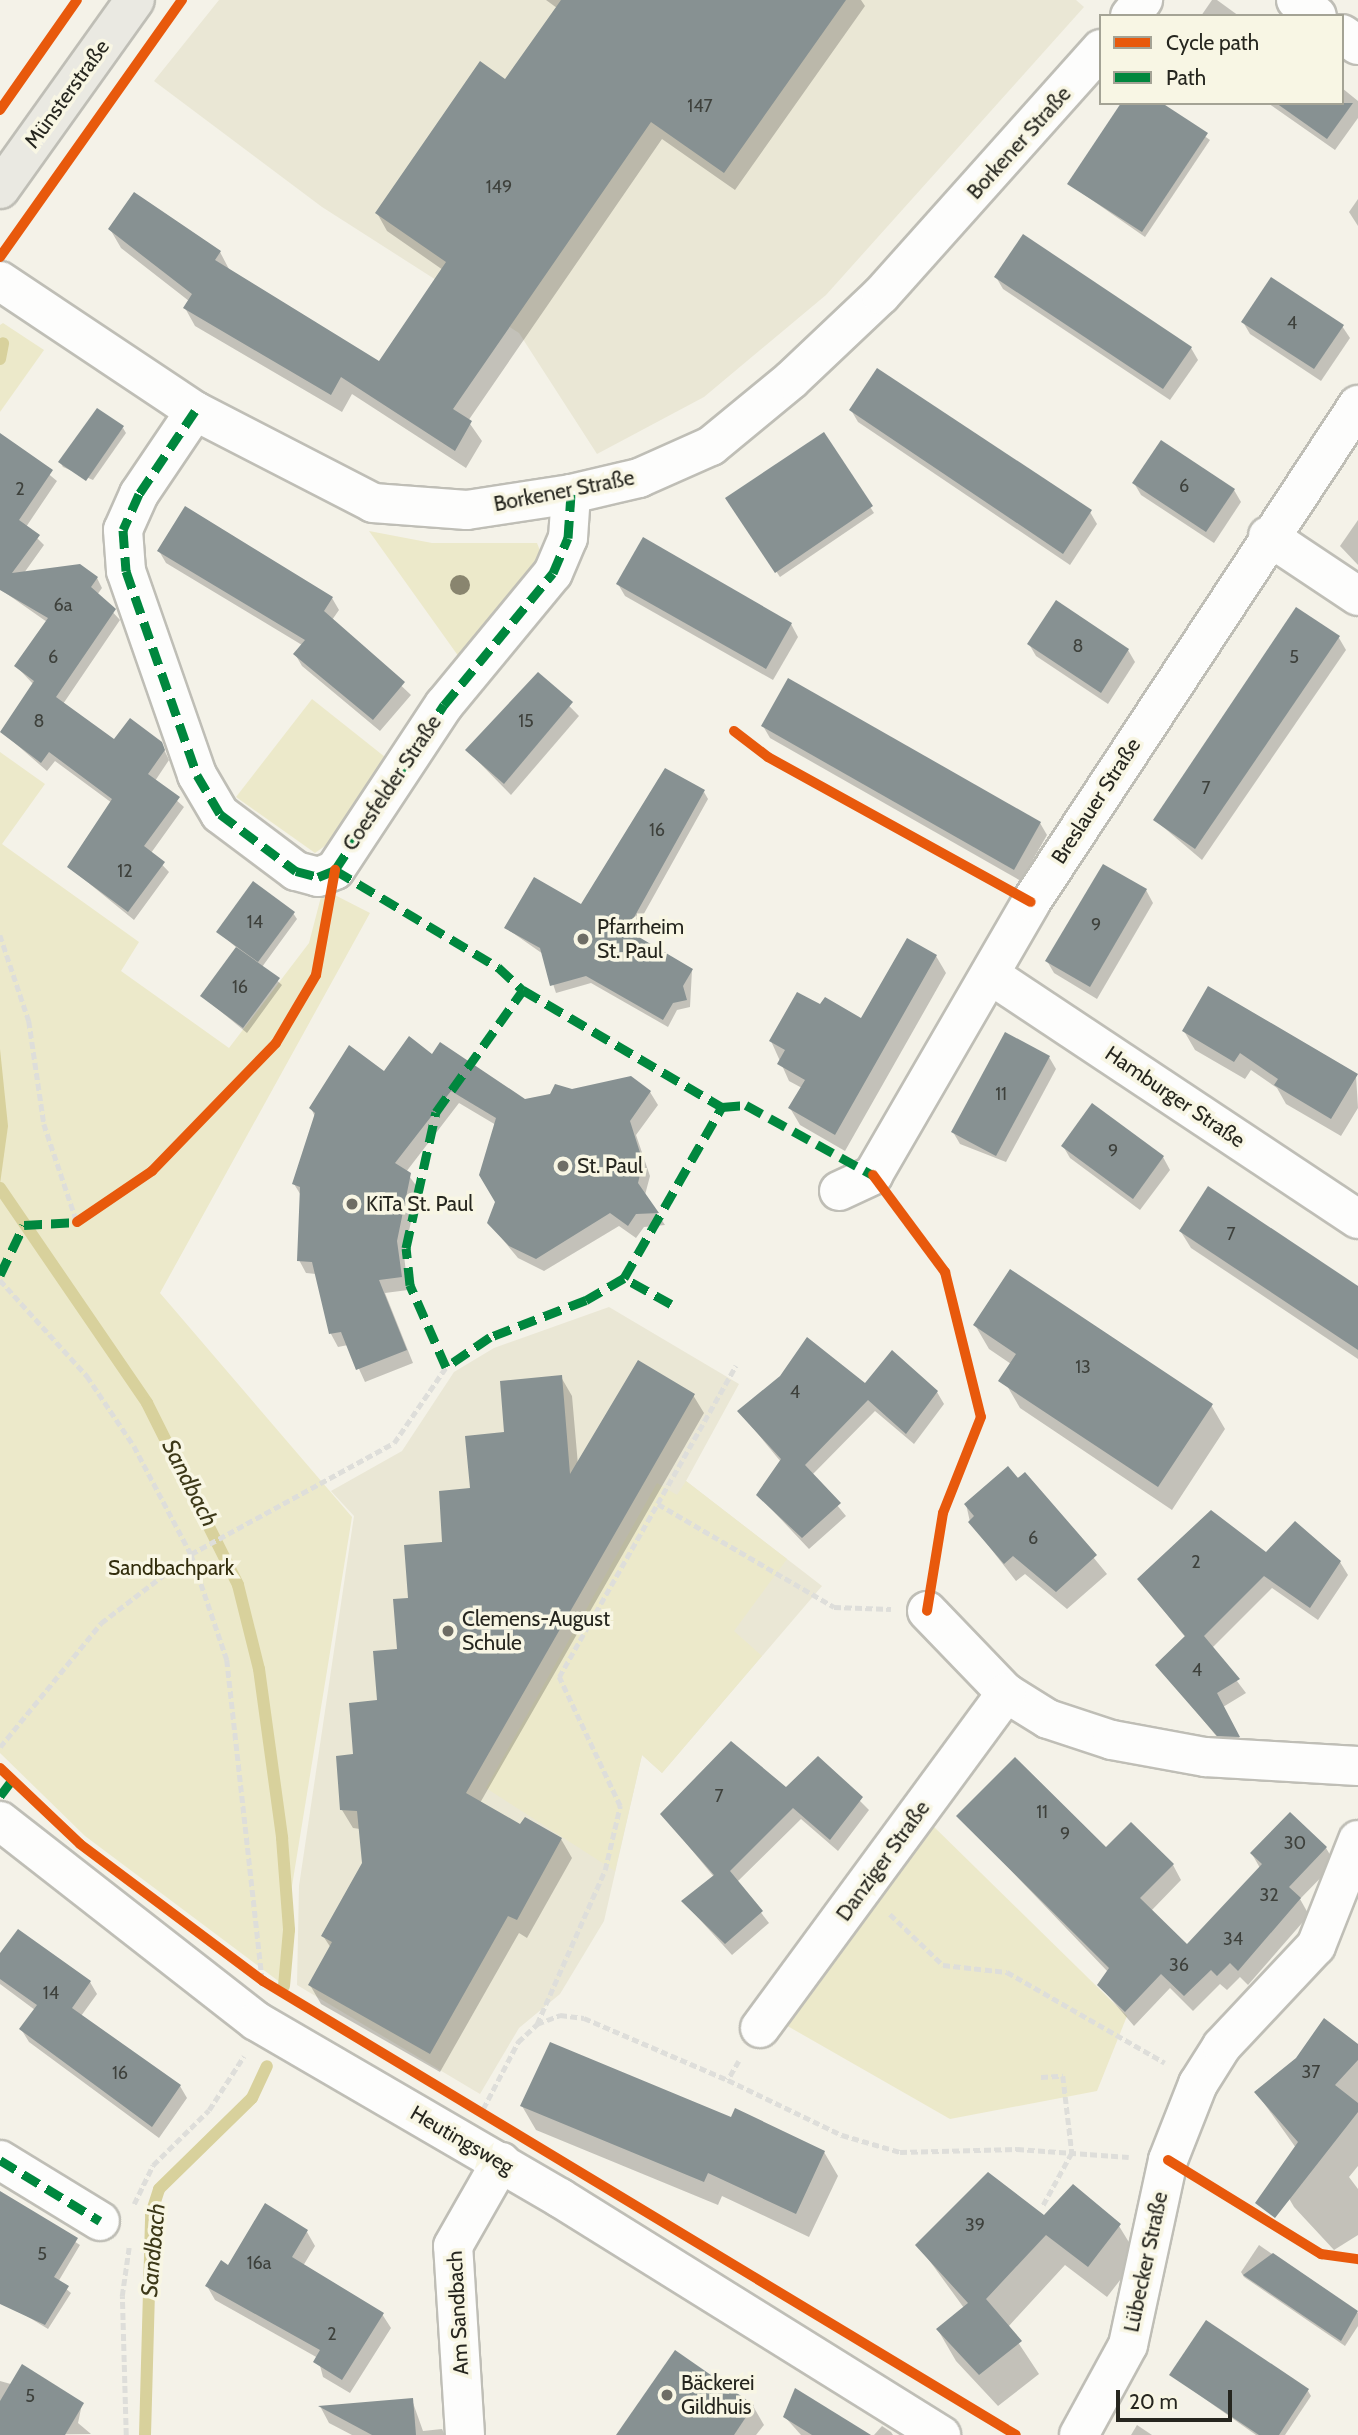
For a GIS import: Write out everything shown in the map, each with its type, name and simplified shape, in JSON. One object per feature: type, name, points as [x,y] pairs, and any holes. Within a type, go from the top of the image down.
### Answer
[{"type":"main road","name":"Münsterstraße","points":[[0,189],[135,0]]},
{"type":"street","points":[[1132,14],[1143,0]]},
{"type":"street","points":[[1296,0],[1314,14]]},
{"type":"street","name":"Borkener Straße","points":[[0,281],[195,411],[373,503],[467,510],[571,494],[639,478],[720,439],[881,295],[1099,52]]},
{"type":"street","name":"Breslauer Straße","points":[[839,1191],[873,1175],[992,975],[1031,902],[1268,537],[1358,405]]},
{"type":"street","name":"Coesfelder Straße","points":[[195,411],[139,494],[123,530],[126,571],[197,775],[220,814],[285,863],[318,877],[335,870],[443,705],[553,573],[568,538],[571,494]]},
{"type":"street","points":[[1268,537],[1358,596]]},
{"type":"street","name":"Hamburger Straße","points":[[992,975],[1358,1219]]},
{"type":"street","points":[[927,1611],[1006,1693],[1048,1719],[1112,1740],[1205,1757],[1358,1766]]},
{"type":"street","name":"Danziger Straße","points":[[760,2028],[1006,1693]]},
{"type":"street","name":"Heutingsweg","points":[[0,1821],[256,2021],[501,2162],[941,2435]]},
{"type":"street","name":"Lübecker Straße","points":[[1079,2435],[1128,2345],[1168,2160],[1198,2084],[1222,2046],[1316,1946],[1358,1840]]},
{"type":"street","points":[[0,2160],[121,2224]]},
{"type":"street","name":"Am Sandbach","points":[[465,2435],[453,2246],[501,2162]]},
{"type":"path","points":[[0,935],[29,1021],[44,1124],[77,1222],[88,1214]]},
{"type":"path","points":[[0,1280],[87,1376],[134,1446],[191,1554],[227,1660],[263,1981],[256,2021],[240,2067],[209,2110],[153,2165],[135,2193],[121,2224],[126,2435]]},
{"type":"path","points":[[537,2024],[605,1870],[620,1806],[559,1677],[736,1366]]},
{"type":"path","points":[[0,1747],[101,1623],[191,1554],[394,1443],[446,1367]]},
{"type":"path","points":[[658,1504],[834,1607],[927,1611]]},
{"type":"path","points":[[863,1889],[943,1965],[1007,1972],[1198,2084]]},
{"type":"path","points":[[481,2113],[518,2042],[537,2024],[560,2015],[583,2018],[728,2080],[842,2135],[900,2152],[1072,2153],[1168,2160]]},
{"type":"path","points":[[728,2080],[760,2028]]},
{"type":"path","points":[[1041,2077],[1063,2076],[1072,2153],[1043,2206]]},
{"type":"shaded area","points":[[219,0],[1076,0],[1084,7],[826,295],[704,397],[597,454],[519,333],[322,207],[154,81]]},
{"type":"shaded area","points":[[0,1049],[8,1126],[0,1184]]},
{"type":"shaded area","points":[[609,1307],[739,1384],[686,1481],[822,1586],[662,1773],[642,1755],[604,1921],[560,1994],[519,2028],[480,2094],[297,1985],[299,1886],[354,1516],[331,1491],[402,1451],[454,1372],[494,1348]]},
{"type":"green space","points":[[3,323],[44,350],[0,412],[0,325]]},
{"type":"green space","points":[[369,531],[432,543],[537,543],[543,558],[459,657]]},
{"type":"green space","points":[[312,699],[385,757],[329,843],[315,853],[236,797]]},
{"type":"green space","name":"Sandbachpark","points":[[0,752],[45,784],[2,844],[139,942],[121,971],[229,1048],[309,943],[323,889],[370,913],[160,1293],[352,1517],[292,1886],[289,1989],[85,1836],[0,1753]]},
{"type":"green space","points":[[686,1481],[787,1559],[734,1631],[762,1656],[662,1773],[642,1755],[615,1871],[486,1788],[657,1483],[677,1495]]},
{"type":"green space","points":[[926,1819],[1127,2016],[1097,2091],[950,2119],[777,2020]]},
{"type":"building","points":[[561,0],[846,0],[724,173],[651,122],[453,409],[472,421],[455,451],[341,377],[331,395],[183,308],[192,294],[108,229],[134,192],[221,251],[215,260],[379,361],[446,262],[375,213],[480,61],[505,79]]},
{"type":"building","points":[[1353,103],[1327,139],[1279,105]]},
{"type":"building","points":[[1120,105],[1165,105],[1208,133],[1142,232],[1067,184]]},
{"type":"building","points":[[1023,234],[1192,347],[1163,389],[994,277]]},
{"type":"building","points":[[1271,277],[1344,325],[1314,369],[1241,322]]},
{"type":"building","points":[[877,368],[1092,510],[1063,554],[849,410]]},
{"type":"building","points":[[97,408],[124,426],[86,481],[58,462]]},
{"type":"building","points":[[824,432],[873,506],[775,573],[725,498]]},
{"type":"building","points":[[0,433],[53,470],[19,520],[40,535],[12,573],[80,564],[98,577],[91,587],[116,609],[56,697],[114,739],[130,718],[162,742],[165,750],[148,774],[180,797],[144,846],[165,862],[128,912],[67,867],[112,799],[49,752],[41,763],[0,732],[34,681],[14,666],[48,618],[0,590]]},
{"type":"building","points":[[1161,440],[1235,489],[1206,532],[1132,483]]},
{"type":"building","points":[[185,506],[333,597],[324,611],[405,682],[373,720],[293,654],[305,640],[157,551]]},
{"type":"building","points":[[643,537],[792,623],[766,669],[616,584]]},
{"type":"building","points":[[1056,600],[1129,649],[1101,693],[1027,644]]},
{"type":"building","points":[[1296,607],[1340,636],[1195,849],[1153,820]]},
{"type":"building","points":[[538,672],[573,702],[504,784],[465,750]]},
{"type":"building","points":[[788,678],[1041,822],[1014,870],[761,726]]},
{"type":"building","points":[[665,768],[705,790],[627,930],[693,969],[683,986],[687,1000],[673,1003],[663,1020],[586,976],[550,986],[540,948],[504,928],[534,877],[581,904]]},
{"type":"building","points":[[1103,864],[1147,889],[1090,987],[1045,961]]},
{"type":"building","points":[[253,881],[295,912],[258,962],[216,932]]},
{"type":"building","points":[[907,938],[937,955],[835,1135],[788,1108],[805,1080],[777,1064],[785,1050],[769,1041],[797,992],[820,1004],[825,997],[861,1018]]},
{"type":"building","points":[[236,947],[280,978],[243,1028],[200,996]]},
{"type":"building","points":[[1208,986],[1358,1074],[1331,1119],[1274,1085],[1278,1079],[1240,1053],[1234,1062],[1182,1031]]},
{"type":"building","points":[[1005,1032],[1050,1056],[996,1156],[951,1132]]},
{"type":"building","points":[[409,1036],[432,1054],[440,1042],[525,1099],[550,1094],[555,1084],[572,1089],[631,1076],[651,1091],[630,1121],[643,1162],[638,1183],[659,1213],[636,1214],[628,1226],[610,1213],[536,1259],[509,1246],[487,1223],[495,1202],[479,1175],[496,1118],[451,1091],[395,1163],[411,1173],[397,1241],[402,1277],[379,1280],[407,1350],[356,1370],[341,1332],[329,1334],[312,1262],[297,1261],[300,1187],[292,1184],[315,1113],[309,1108],[349,1045],[384,1071]]},
{"type":"building","points":[[1092,1103],[1164,1156],[1133,1199],[1061,1146]]},
{"type":"building","points":[[1208,1186],[1358,1286],[1358,1350],[1179,1231]]},
{"type":"building","points":[[1010,1269],[1213,1404],[1158,1487],[998,1381],[1016,1354],[973,1325]]},
{"type":"building","points":[[807,1337],[865,1383],[892,1350],[938,1391],[906,1434],[868,1400],[805,1465],[841,1503],[802,1538],[756,1495],[781,1459],[737,1411],[780,1376]]},
{"type":"building","name":"Clemens-August Schule","points":[[638,1360],[695,1394],[466,1793],[520,1824],[525,1817],[562,1838],[517,1920],[508,1916],[430,2054],[308,1985],[332,1942],[321,1936],[362,1863],[357,1811],[340,1810],[336,1756],[353,1754],[349,1703],[377,1700],[373,1651],[397,1649],[393,1599],[408,1598],[404,1545],[442,1542],[439,1491],[470,1488],[465,1436],[504,1432],[500,1381],[562,1375],[570,1474]]},
{"type":"building","points":[[1008,1466],[1018,1478],[1025,1472],[1097,1555],[1056,1592],[1013,1556],[1004,1564],[968,1522],[974,1516],[964,1504]]},
{"type":"building","points":[[1211,1510],[1266,1552],[1295,1521],[1341,1561],[1310,1608],[1264,1576],[1204,1636],[1240,1679],[1217,1693],[1240,1737],[1217,1736],[1155,1665],[1185,1636],[1137,1579]]},
{"type":"building","points":[[731,1741],[786,1787],[818,1756],[863,1797],[830,1840],[793,1808],[730,1871],[763,1911],[725,1944],[681,1901],[714,1875],[660,1814]]},
{"type":"building","points":[[1015,1757],[1106,1847],[1131,1822],[1174,1864],[1140,1898],[1187,1944],[1262,1864],[1250,1853],[1290,1812],[1327,1847],[1289,1887],[1301,1898],[1238,1971],[1230,1963],[1217,1976],[1211,1970],[1184,1996],[1161,1974],[1125,2012],[1097,1985],[1109,1968],[956,1816]]},
{"type":"building","points":[[18,1929],[91,1981],[72,2008],[181,2085],[152,2127],[19,2029],[37,2005],[0,1979],[0,1953]]},
{"type":"building","points":[[1324,2018],[1358,2044],[1358,2060],[1335,2085],[1358,2103],[1358,2112],[1275,2218],[1255,2203],[1298,2142],[1254,2092],[1296,2058]]},
{"type":"building","points":[[550,2042],[731,2117],[735,2108],[825,2151],[796,2214],[708,2173],[704,2182],[520,2106]]},
{"type":"building","points":[[988,2172],[1044,2215],[1073,2184],[1121,2224],[1088,2267],[1046,2235],[986,2299],[1022,2341],[979,2375],[936,2329],[968,2303],[915,2245]]},
{"type":"building","points":[[0,2191],[78,2238],[54,2277],[69,2286],[45,2325],[0,2304]]},
{"type":"building","points":[[265,2203],[308,2230],[292,2257],[384,2313],[342,2380],[313,2362],[320,2350],[205,2286],[221,2260],[228,2265]]},
{"type":"building","points":[[1273,2253],[1358,2311],[1341,2341],[1243,2275]]},
{"type":"building","points":[[1206,2320],[1309,2389],[1279,2435],[1259,2435],[1169,2375]]},
{"type":"building","points":[[675,2350],[754,2405],[734,2435],[616,2435]]},
{"type":"building","points":[[22,2364],[84,2403],[65,2435],[0,2435],[0,2401]]},
{"type":"building","points":[[795,2388],[871,2435],[812,2435],[783,2417]]},
{"type":"building","points":[[413,2398],[416,2435],[372,2435],[318,2406]]},
{"type":"waterway","name":"Sandbach","points":[[0,359],[3,343]]},
{"type":"waterway","name":"Sandbach","points":[[0,1188],[147,1403],[238,1585],[259,1669],[282,1838],[289,1930],[284,1986]]},
{"type":"waterway","name":"Sandbach","points":[[145,2435],[151,2214],[159,2189],[252,2098],[267,2066]]},
{"type":"marked path","points":[[195,411],[139,494],[123,530],[126,571],[197,775],[220,814],[296,871],[318,877],[335,870],[444,705],[553,573],[568,538],[571,494]]},
{"type":"marked path","points":[[335,870],[498,967],[523,990]]},
{"type":"marked path","points":[[671,1304],[624,1278],[586,1300],[490,1337],[446,1367],[410,1285],[406,1248],[436,1112],[523,990],[722,1107]]},
{"type":"marked path","points":[[624,1278],[722,1107],[746,1105],[873,1175]]},
{"type":"marked path","points":[[0,1275],[24,1225],[77,1222]]},
{"type":"marked path","points":[[0,1796],[12,1780]]},
{"type":"marked path","points":[[0,2160],[100,2221]]},
{"type":"cycle path","points":[[0,110],[77,0]]},
{"type":"cycle path","points":[[0,257],[182,0]]},
{"type":"cycle path","points":[[734,731],[768,757],[1031,902]]},
{"type":"cycle path","points":[[77,1222],[152,1171],[276,1043],[316,975],[335,870]]},
{"type":"cycle path","points":[[873,1175],[945,1272],[981,1417],[943,1513],[927,1611]]},
{"type":"cycle path","points":[[0,1768],[80,1844],[263,1981],[1016,2435]]},
{"type":"cycle path","points":[[1168,2160],[1321,2254],[1358,2259]]},
{"type":"place","name":"Pfarrheim St. Paul","points":[[583,939]]},
{"type":"place","name":"St. Paul","points":[[563,1166]]},
{"type":"place","name":"KiTa St. Paul","points":[[352,1204]]},
{"type":"place","name":"Clemens-August Schule","points":[[448,1631]]},
{"type":"place","name":"Bäckerei Gildhuis","points":[[667,2395]]}]
